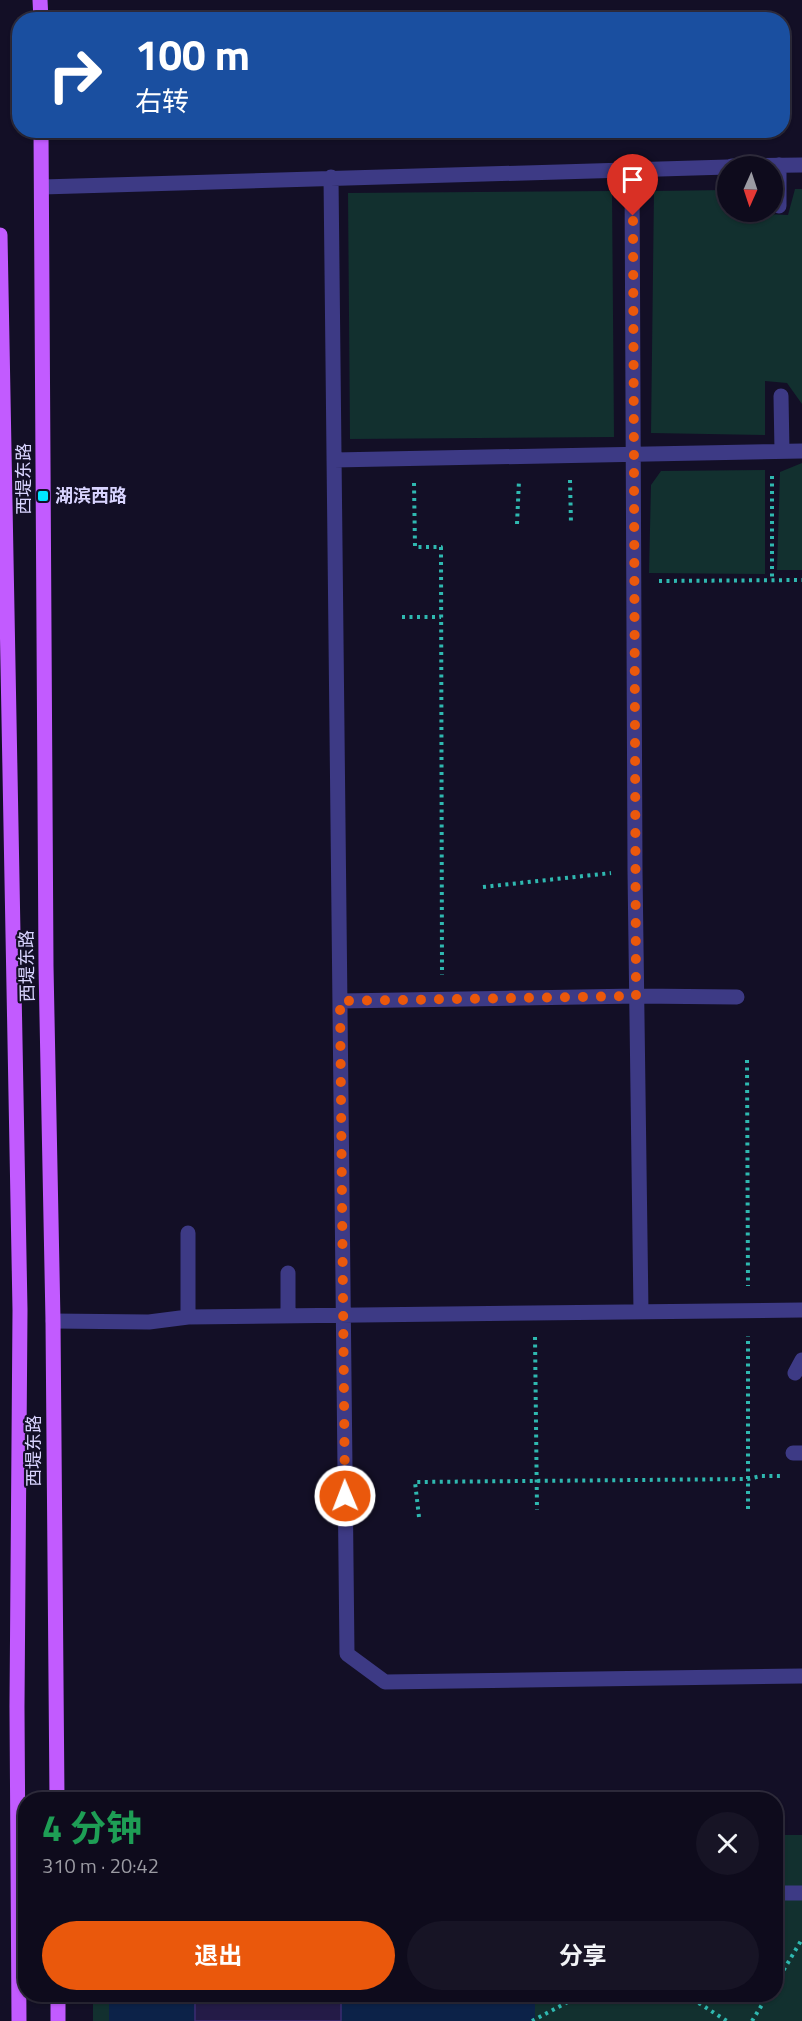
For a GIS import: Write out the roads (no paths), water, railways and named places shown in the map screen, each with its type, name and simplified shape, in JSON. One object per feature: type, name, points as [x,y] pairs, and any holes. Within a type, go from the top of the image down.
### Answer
[{"type":"main road","name":"西堤东路","points":[[41,138],[46,966],[53,1321],[57,1792]]},
{"type":"main road","points":[[0,235],[20,1310],[18,1864]]},
{"type":"main road","points":[[19,2002],[19,2021]]},
{"type":"main road","points":[[58,2002],[58,2021]]},
{"type":"street","points":[[783,165],[802,165]]},
{"type":"street","points":[[42,187],[717,167]]},
{"type":"street","points":[[632,169],[635,871],[640,1312]]},
{"type":"street","points":[[331,177],[347,1654],[385,1682],[802,1676]]},
{"type":"street","points":[[777,452],[781,396]]},
{"type":"street","points":[[334,460],[802,451]]},
{"type":"street","points":[[340,1001],[636,996],[737,997]]},
{"type":"street","points":[[188,1233],[188,1317]]},
{"type":"street","points":[[288,1274],[288,1316]]},
{"type":"street","points":[[53,1321],[149,1322],[188,1317],[802,1311]]},
{"type":"street","points":[[783,1893],[802,1893]]},
{"type":"water","points":[[109,2002],[535,2002],[535,2021],[109,2021]]},
{"type":"place","name":"湖滨西路","points":[[43,496]]}]
